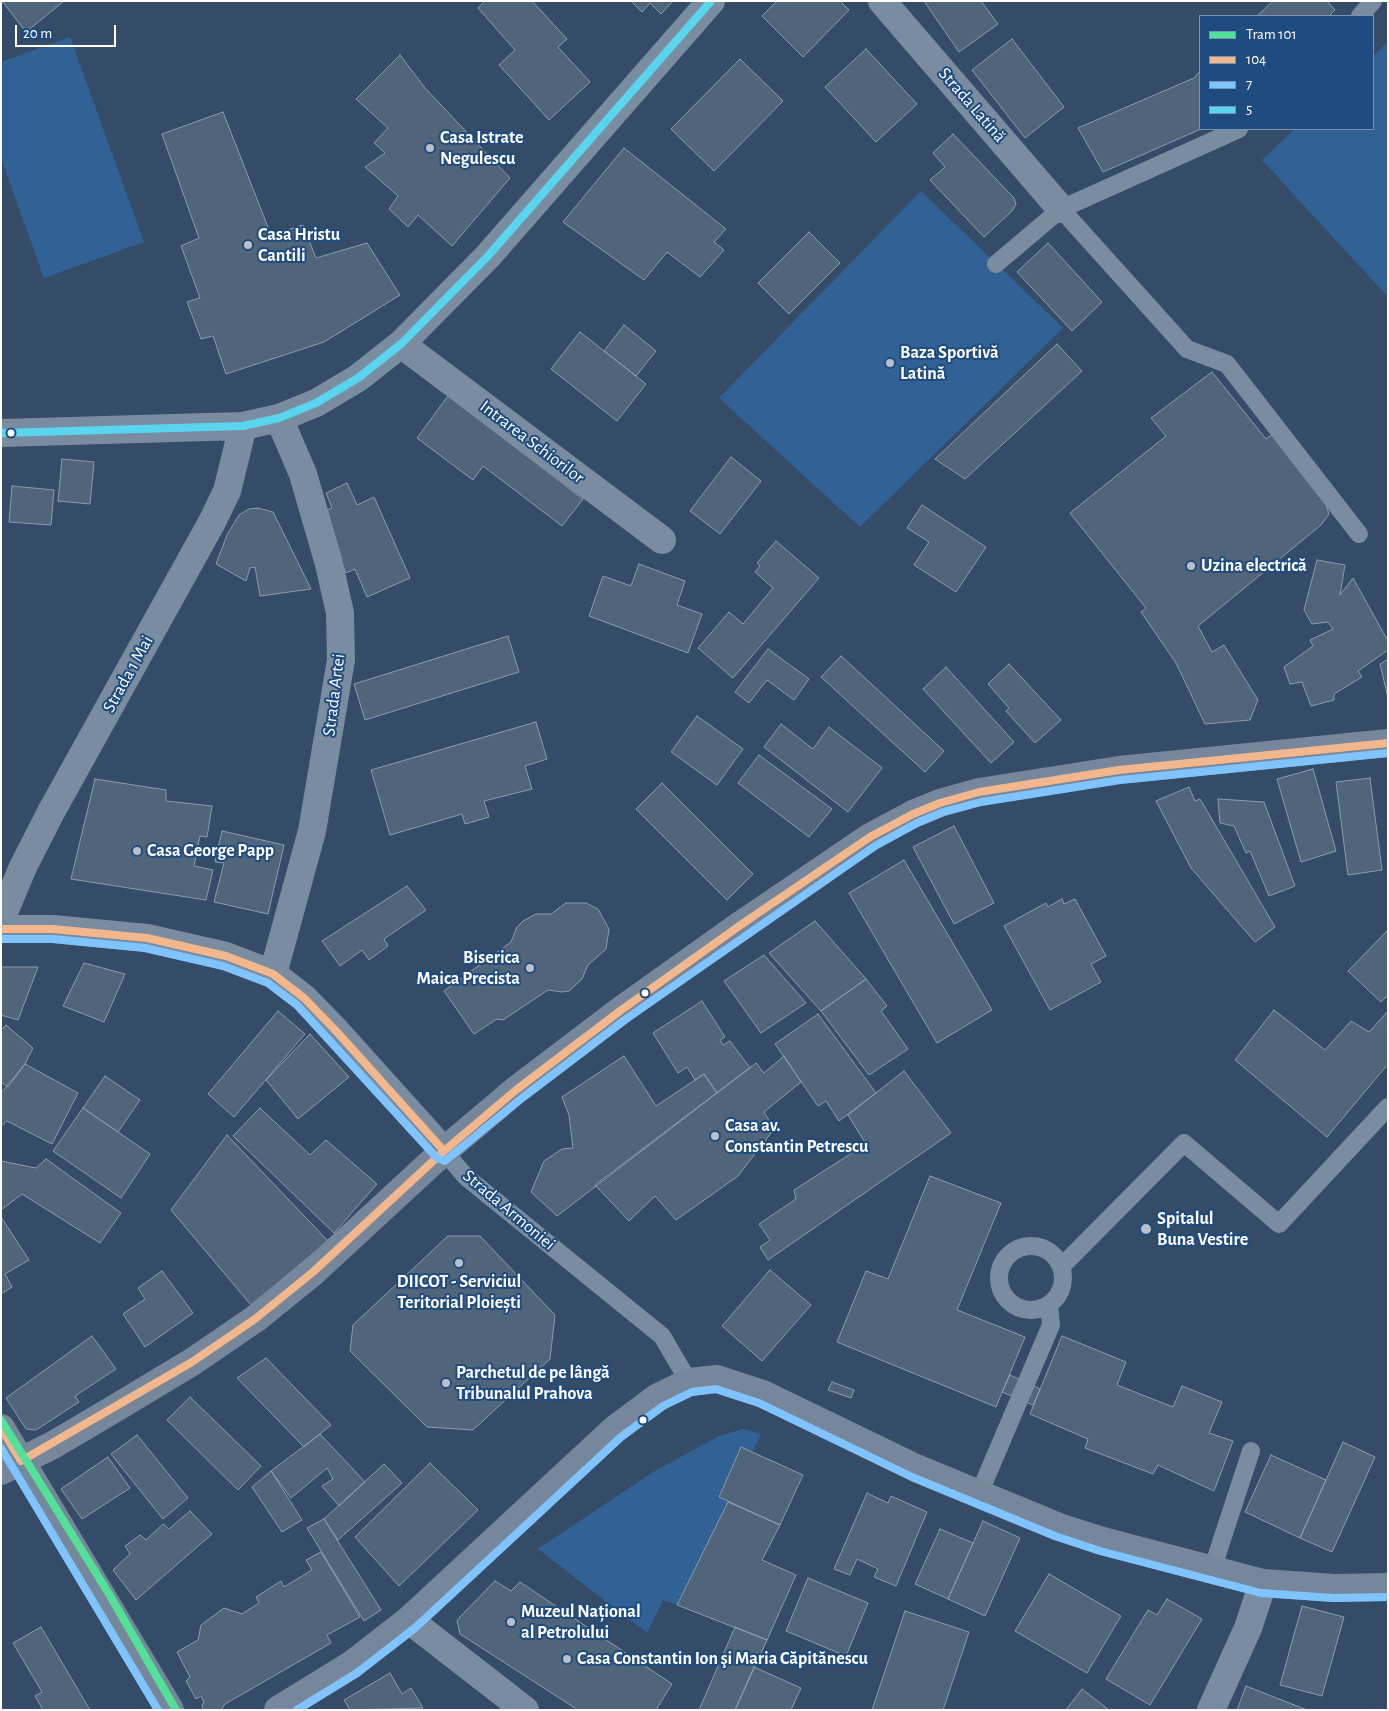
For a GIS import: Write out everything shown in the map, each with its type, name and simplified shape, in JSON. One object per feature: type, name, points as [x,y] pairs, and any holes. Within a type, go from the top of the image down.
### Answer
[{"type":"main road","points":[[11,1466],[176,1372],[255,1319],[313,1272],[444,1151],[516,1090],[620,1011],[742,924],[870,838],[913,814],[940,803],[979,792],[1119,770],[1388,743]]},
{"type":"main road","points":[[278,1710],[351,1665],[409,1620],[615,1429],[658,1397],[689,1382],[717,1379],[762,1394],[916,1468],[1077,1532],[1263,1583],[1334,1588],[1388,1587]]},
{"type":"main road","points":[[1,1428],[11,1466],[170,1710]]},
{"type":"street","points":[[1,433],[243,426],[279,418],[316,403],[358,378],[401,344],[488,256],[711,1]]},
{"type":"street","name":"Strada Latină","points":[[882,1],[1061,209]]},
{"type":"street","name":"Intrarea Schiorilor","points":[[401,344],[662,540]]},
{"type":"street","name":"Strada Artei","points":[[273,974],[312,831],[341,660],[340,613],[330,564],[303,474],[279,418]]},
{"type":"street","name":"Strada 1 Mai","points":[[1,919],[23,867],[51,812],[212,522],[227,491],[243,426]]},
{"type":"street","name":"Strada Armoniei","points":[[1,929],[71,930],[147,938],[226,956],[273,974],[304,998],[337,1032],[444,1151]]},
{"type":"street","points":[[1211,1710],[1248,1628],[1263,1583]]},
{"type":"street","points":[[409,1620],[525,1710]]},
{"type":"lane","points":[[1361,15],[1373,1]]},
{"type":"lane","points":[[996,264],[1061,209],[1237,130]]},
{"type":"lane","points":[[1061,209],[1186,349],[1227,364],[1359,534]]},
{"type":"lane","points":[[1060,1266],[1184,1143],[1279,1224],[1388,1107]]},
{"type":"lane","name":"Strada Armoniei","points":[[444,1151],[466,1178],[662,1336],[689,1382]]},
{"type":"lane","points":[[1026,1246],[1047,1250],[1055,1257],[1060,1266],[1063,1277],[1062,1288],[1049,1304],[1029,1310],[1019,1308],[1010,1303],[1000,1285],[1002,1265],[1016,1250],[1026,1246]]},
{"type":"lane","points":[[979,1494],[1052,1325],[1049,1304]]},
{"type":"lane","points":[[1212,1570],[1250,1450]]},
{"type":"shaded area","points":[[70,37],[144,242],[44,278],[1,158],[1,62]]},
{"type":"shaded area","points":[[1388,42],[1388,297],[1262,160],[1294,130],[1374,130],[1374,55]]},
{"type":"shaded area","name":"Baza Sportivă Latină","points":[[921,191],[1063,328],[860,527],[719,398]]},
{"type":"shaded area","points":[[743,1429],[761,1434],[752,1452],[741,1447],[719,1497],[728,1502],[677,1605],[663,1600],[647,1633],[538,1549],[653,1472],[719,1436]]},
{"type":"building","points":[[2,1],[64,1],[26,32]]},
{"type":"building","points":[[485,1],[532,1],[567,39],[558,47],[590,82],[549,120],[499,65],[515,50],[478,8]]},
{"type":"building","points":[[631,1],[673,1],[661,14],[650,3],[642,12]]},
{"type":"building","points":[[777,1],[840,1],[849,10],[803,57],[762,16]]},
{"type":"building","points":[[924,1],[981,1],[998,24],[959,52]]},
{"type":"building","points":[[1273,1],[1327,1],[1335,10],[1330,15],[1258,15]]},
{"type":"building","points":[[1012,39],[1064,107],[1025,138],[972,70]]},
{"type":"building","points":[[866,49],[917,104],[876,142],[825,87]]},
{"type":"building","name":"Casa Istrate Negulescu","points":[[400,55],[425,88],[510,178],[452,246],[418,215],[408,227],[389,209],[398,196],[365,167],[385,153],[374,143],[388,128],[356,99]]},
{"type":"building","points":[[740,59],[783,101],[714,171],[671,129]]},
{"type":"building","points":[[1199,72],[1199,130],[1103,172],[1078,128],[1194,78]]},
{"type":"building","name":"Casa Hristu Cantili","points":[[223,112],[271,235],[303,225],[316,258],[367,243],[400,295],[324,342],[226,374],[213,336],[201,339],[187,302],[200,298],[181,246],[199,238],[162,134]]},
{"type":"building","points":[[953,134],[1014,198],[1016,204],[1012,211],[984,237],[930,180],[945,167],[933,153]]},
{"type":"building","points":[[624,148],[726,229],[714,242],[724,250],[700,277],[667,252],[644,280],[563,222]]},
{"type":"building","points":[[809,232],[840,263],[789,314],[758,283]]},
{"type":"building","points":[[1048,243],[1102,302],[1072,331],[1017,272]]},
{"type":"building","points":[[624,325],[656,351],[636,376],[604,351]]},
{"type":"building","points":[[580,332],[646,384],[617,421],[551,369]]},
{"type":"building","points":[[1057,344],[1082,371],[965,479],[935,459]]},
{"type":"building","name":"Uzina electrică","points":[[1212,372],[1266,439],[1273,434],[1324,498],[1329,514],[1321,525],[1198,626],[1212,652],[1224,645],[1258,700],[1250,720],[1205,724],[1176,663],[1141,612],[1146,608],[1070,513],[1166,436],[1151,418]]},
{"type":"building","points":[[448,396],[583,499],[562,526],[483,466],[473,480],[417,438]]},
{"type":"building","points":[[731,457],[761,481],[720,534],[690,511]]},
{"type":"building","points":[[62,459],[94,462],[90,504],[58,501]]},
{"type":"building","points":[[347,483],[357,505],[374,497],[410,578],[367,597],[355,569],[346,573],[320,513],[332,508],[326,493]]},
{"type":"building","points":[[12,486],[54,490],[51,525],[9,522]]},
{"type":"building","points":[[922,505],[986,547],[956,592],[914,565],[929,542],[907,528]]},
{"type":"building","points":[[258,508],[273,512],[311,589],[260,596],[255,567],[250,568],[246,581],[216,564],[227,535],[239,515],[249,509]]},
{"type":"building","points":[[776,541],[819,578],[733,678],[698,648],[729,612],[743,624],[773,588],[755,572],[760,566],[757,563]]},
{"type":"building","points":[[1317,560],[1345,565],[1340,595],[1353,578],[1388,641],[1388,650],[1358,671],[1362,677],[1334,694],[1334,700],[1311,706],[1302,682],[1290,684],[1284,667],[1313,646],[1310,640],[1333,629],[1328,622],[1312,624],[1304,610]]},
{"type":"building","points":[[639,564],[685,581],[677,605],[702,614],[688,653],[589,616],[603,576],[631,586]]},
{"type":"building","points":[[508,636],[519,672],[365,720],[354,684]]},
{"type":"building","points":[[768,649],[809,679],[794,700],[767,680],[749,703],[735,692]]},
{"type":"building","points":[[841,656],[944,751],[925,772],[821,677]]},
{"type":"building","points":[[1388,659],[1388,698],[1380,664]]},
{"type":"building","points":[[1009,664],[1061,720],[1035,743],[1006,711],[1009,708],[988,684]]},
{"type":"building","points":[[946,667],[1014,742],[991,763],[923,689]]},
{"type":"building","points":[[697,716],[743,749],[717,785],[671,752]]},
{"type":"building","points":[[536,722],[547,759],[525,766],[532,789],[484,801],[489,817],[465,824],[462,814],[390,835],[371,770]]},
{"type":"building","points":[[781,724],[813,749],[829,727],[882,768],[848,812],[764,747]]},
{"type":"building","points":[[759,755],[832,809],[809,837],[738,783]]},
{"type":"building","points":[[1313,769],[1336,851],[1301,862],[1277,779]]},
{"type":"building","points":[[1370,778],[1382,870],[1348,875],[1336,782]]},
{"type":"building","name":"Casa George Papp","points":[[95,779],[166,790],[166,801],[212,806],[207,837],[200,836],[194,866],[213,870],[206,900],[71,879]]},
{"type":"building","points":[[662,783],[753,874],[727,900],[636,809]]},
{"type":"building","points":[[1189,787],[1195,801],[1200,799],[1275,927],[1255,942],[1191,868],[1156,801]]},
{"type":"building","points":[[1218,799],[1264,802],[1295,886],[1269,896],[1250,851],[1246,853],[1234,826],[1220,823]]},
{"type":"building","points":[[954,826],[994,903],[954,924],[913,847]]},
{"type":"building","points":[[222,831],[284,845],[268,914],[214,902],[224,863],[215,862]]},
{"type":"building","points":[[904,860],[992,1010],[937,1043],[849,893]]},
{"type":"building","points":[[407,886],[426,910],[384,939],[388,946],[369,960],[362,950],[340,966],[322,941]]},
{"type":"building","points":[[1062,899],[1064,904],[1075,899],[1106,956],[1091,964],[1101,982],[1050,1010],[1004,926],[1046,903],[1048,907]]},
{"type":"building","name":"Biserica Maica Precista","points":[[566,903],[586,903],[598,909],[609,929],[606,949],[588,965],[582,979],[569,991],[548,990],[503,1020],[497,1019],[474,1034],[444,991],[511,942],[517,927],[523,921],[536,914],[551,914]]},
{"type":"building","points":[[815,921],[866,979],[821,1011],[769,953]]},
{"type":"building","points":[[1388,930],[1388,995],[1381,1002],[1348,971]]},
{"type":"building","points":[[764,955],[806,1003],[761,1033],[724,981]]},
{"type":"building","points":[[84,963],[125,974],[104,1022],[63,1006]]},
{"type":"building","points":[[1,967],[38,967],[18,1020],[1,1015]]},
{"type":"building","points":[[866,979],[887,1006],[881,1011],[908,1049],[869,1075],[821,1011]]},
{"type":"building","points":[[702,1001],[725,1037],[720,1040],[723,1045],[730,1041],[750,1068],[717,1093],[704,1074],[695,1080],[687,1067],[678,1073],[653,1033]]},
{"type":"building","points":[[1274,1010],[1325,1050],[1351,1021],[1369,1032],[1388,1011],[1388,1064],[1327,1137],[1235,1060]]},
{"type":"building","points":[[278,1011],[305,1034],[234,1117],[208,1094]]},
{"type":"building","points":[[818,1014],[876,1093],[839,1121],[826,1101],[818,1106],[775,1044]]},
{"type":"building","points":[[6,1025],[33,1048],[25,1064],[8,1087],[1,1082],[1,1030]]},
{"type":"building","points":[[310,1034],[349,1077],[298,1119],[266,1080]]},
{"type":"building","points":[[624,1056],[656,1106],[704,1074],[717,1093],[557,1216],[531,1192],[544,1161],[562,1149],[573,1148],[569,1115],[562,1097]]},
{"type":"building","name":"Casa av. Constantin Petrescu","points":[[784,1056],[801,1082],[764,1112],[774,1129],[738,1176],[676,1220],[655,1196],[629,1221],[595,1185],[756,1063],[764,1073]]},
{"type":"building","points":[[25,1064],[78,1093],[52,1144],[7,1121],[1,1126],[1,1093]]},
{"type":"building","points":[[904,1071],[951,1133],[768,1260],[760,1247],[770,1240],[759,1224],[796,1199],[794,1190],[866,1144],[848,1115]]},
{"type":"building","points":[[105,1076],[140,1100],[118,1132],[83,1108]]},
{"type":"building","points":[[83,1108],[150,1154],[121,1198],[53,1151]]},
{"type":"building","points":[[260,1108],[310,1155],[326,1140],[377,1184],[334,1233],[233,1136]]},
{"type":"building","points":[[227,1135],[328,1241],[251,1305],[171,1210]]},
{"type":"building","points":[[46,1159],[121,1213],[100,1243],[22,1194],[1,1210],[1,1161],[36,1168]]},
{"type":"building","points":[[930,1176],[1001,1203],[957,1310],[1025,1337],[996,1407],[837,1342],[866,1271],[888,1279]]},
{"type":"building","points":[[1,1217],[29,1260],[5,1274],[12,1287],[1,1294]]},
{"type":"building","points":[[448,1236],[480,1236],[555,1315],[550,1359],[473,1430],[427,1427],[350,1351],[353,1325]]},
{"type":"building","points":[[770,1270],[811,1305],[762,1361],[722,1326]]},
{"type":"building","points":[[162,1271],[193,1313],[145,1347],[123,1314],[145,1299],[138,1288]]},
{"type":"building","points":[[92,1336],[116,1369],[75,1396],[79,1402],[36,1430],[26,1429],[6,1398]]},
{"type":"building","points":[[1062,1336],[1126,1362],[1117,1385],[1173,1407],[1182,1386],[1222,1402],[1209,1433],[1233,1441],[1214,1491],[1158,1465],[1153,1474],[1085,1448],[1088,1439],[1030,1414]]},
{"type":"building","points":[[266,1358],[331,1425],[304,1447],[237,1378]]},
{"type":"building","points":[[1010,1375],[1040,1389],[1033,1405],[1002,1392]]},
{"type":"building","points":[[832,1382],[854,1390],[851,1398],[828,1390]]},
{"type":"building","points":[[190,1397],[261,1466],[238,1490],[167,1420]]},
{"type":"building","points":[[320,1434],[365,1482],[339,1506],[322,1486],[333,1479],[327,1468],[291,1498],[271,1471]]},
{"type":"building","points":[[137,1435],[188,1498],[163,1519],[111,1454]]},
{"type":"building","points":[[1343,1442],[1375,1457],[1332,1552],[1300,1538]]},
{"type":"building","points":[[741,1447],[803,1475],[780,1525],[719,1497]]},
{"type":"building","points":[[1271,1455],[1326,1480],[1300,1538],[1245,1512]]},
{"type":"building","points":[[108,1457],[130,1488],[82,1519],[61,1489]]},
{"type":"building","points":[[430,1463],[478,1510],[399,1586],[355,1537]]},
{"type":"building","points":[[384,1464],[402,1483],[338,1540],[324,1519]]},
{"type":"building","points":[[271,1471],[302,1520],[282,1532],[252,1487]]},
{"type":"building","points":[[867,1493],[888,1503],[891,1496],[927,1512],[896,1586],[874,1577],[878,1569],[857,1559],[850,1575],[834,1569]]},
{"type":"building","points":[[728,1502],[780,1525],[762,1560],[796,1575],[767,1640],[677,1605]]},
{"type":"building","points":[[190,1511],[212,1534],[136,1600],[113,1570],[130,1554],[125,1546],[140,1535],[146,1540],[163,1524],[169,1529]]},
{"type":"building","points":[[324,1519],[381,1610],[364,1621],[307,1528]]},
{"type":"building","points":[[983,1521],[1020,1538],[985,1616],[948,1599]]},
{"type":"building","points":[[940,1529],[973,1543],[948,1599],[915,1584]]},
{"type":"building","points":[[321,1552],[360,1617],[327,1635],[331,1643],[225,1704],[221,1710],[203,1710],[202,1705],[204,1702],[201,1696],[196,1699],[186,1681],[190,1677],[177,1652],[198,1640],[201,1625],[224,1608],[242,1614],[259,1603],[256,1597],[281,1581],[284,1587],[312,1570],[306,1560]]},
{"type":"building","points":[[1049,1574],[1121,1616],[1087,1673],[1015,1631]]},
{"type":"building","points":[[808,1578],[868,1603],[846,1656],[786,1631]]},
{"type":"building","name":"Casa Constantin Ion şi Maria Căpitănescu","points":[[495,1581],[511,1591],[520,1582],[672,1684],[656,1710],[578,1710],[460,1634],[457,1620]]},
{"type":"building","points":[[1167,1599],[1202,1619],[1150,1705],[1106,1679],[1148,1610],[1157,1615]]},
{"type":"building","points":[[1302,1606],[1344,1617],[1322,1696],[1280,1685]]},
{"type":"building","points":[[905,1611],[969,1632],[943,1710],[872,1710]]},
{"type":"building","points":[[41,1627],[90,1710],[43,1710],[35,1696],[42,1692],[13,1643]]},
{"type":"building","points":[[735,1627],[767,1640],[735,1710],[699,1710]]},
{"type":"building","points":[[754,1667],[801,1688],[791,1710],[735,1710]]},
{"type":"building","points":[[390,1673],[402,1694],[411,1688],[423,1708],[350,1710],[344,1700]]},
{"type":"building","points":[[1246,1686],[1307,1710],[1237,1710]]},
{"type":"building","points":[[1082,1689],[1109,1710],[1066,1710]]},
{"type":"tram line","name":"101","points":[[1,1420],[109,1594],[176,1710]]},
{"type":"transit line","name":"5","points":[[1,433],[243,426],[279,418],[316,403],[358,378],[401,344],[488,256],[711,1]]},
{"type":"transit line","name":"104","points":[[1,1428],[21,1461],[192,1362],[255,1319],[313,1272],[444,1151],[516,1090],[620,1011],[742,924],[870,837],[913,814],[940,803],[979,792],[1119,770],[1388,743]]},
{"type":"transit line","name":"7","points":[[1,939],[53,939],[145,948],[223,966],[268,983],[297,1005],[437,1158],[445,1161],[522,1098],[626,1019],[875,846],[917,823],[943,812],[981,802],[1120,780],[1388,753]]},
{"type":"transit line","name":"104","points":[[1,929],[53,929],[147,938],[226,956],[273,974],[304,998],[337,1032],[444,1151]]},
{"type":"transit line","name":"7","points":[[297,1710],[357,1673],[415,1628],[621,1437],[663,1406],[692,1392],[716,1389],[759,1403],[912,1477],[1055,1536],[1100,1551],[1261,1593],[1333,1598],[1388,1597]]},
{"type":"transit line","name":"7","points":[[1,1448],[158,1710]]},
{"type":"place","name":"Casa Istrate Negulescu","points":[[430,148]]},
{"type":"place","name":"Casa Hristu Cantili","points":[[248,245]]},
{"type":"place","name":"Baza Sportivă Latină","points":[[890,363]]},
{"type":"place","name":"Uzina electrică","points":[[1191,566]]},
{"type":"place","name":"Casa George Papp","points":[[137,851]]},
{"type":"place","name":"Biserica Maica Precista","points":[[530,968]]},
{"type":"place","name":"Casa av. Constantin Petrescu","points":[[715,1136]]},
{"type":"place","name":"Spitalul Buna Vestire","points":[[1146,1229]]},
{"type":"place","name":"DIICOT - Serviciul Teritorial Ploiești","points":[[459,1263]]},
{"type":"place","name":"Parchetul de pe lângă Tribunalul Prahova","points":[[446,1383]]},
{"type":"place","name":"Muzeul Național al Petrolului","points":[[511,1622]]},
{"type":"place","name":"Casa Constantin Ion şi Maria Căpitănescu","points":[[567,1659]]}]
